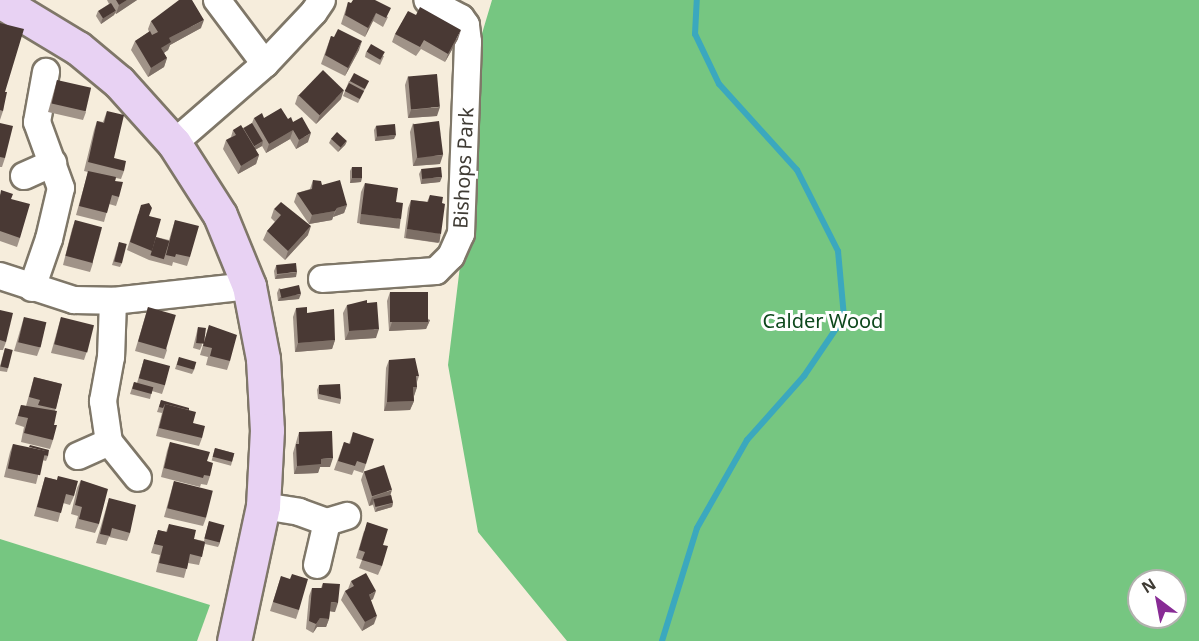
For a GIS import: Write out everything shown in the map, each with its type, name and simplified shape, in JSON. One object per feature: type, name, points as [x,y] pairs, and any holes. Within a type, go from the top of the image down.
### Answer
[{"type":"main road","points":[[0,1],[78,48],[119,82],[174,143],[220,215],[249,286],[266,394],[263,506],[234,641]]},
{"type":"street","points":[[217,0],[265,64]]},
{"type":"street","points":[[174,143],[265,64],[314,12],[321,0]]},
{"type":"street","name":"Bishops Park","points":[[322,279],[436,271],[451,256],[461,234],[468,42],[466,25],[461,18],[427,0]]},
{"type":"street","points":[[32,288],[50,239],[60,188],[37,122],[46,72]]},
{"type":"street","points":[[24,176],[53,163]]},
{"type":"street","points":[[0,276],[74,300],[113,301],[249,286]]},
{"type":"street","points":[[113,301],[111,357],[103,401],[109,442],[138,478]]},
{"type":"street","points":[[78,456],[109,442]]},
{"type":"street","points":[[263,506],[337,519],[317,565]]},
{"type":"green space","name":"Calder Wood","points":[[492,0],[1199,0],[1199,641],[567,641],[478,532],[448,365],[464,233],[475,57]]},
{"type":"green space","points":[[0,539],[210,605],[197,641],[0,641]]},
{"type":"building","points":[[116,0],[127,0],[119,5]]},
{"type":"building","points":[[179,0],[192,0],[204,20],[169,38],[171,42],[161,48],[167,58],[151,68],[135,41],[150,31],[152,35],[158,32],[151,21]]},
{"type":"building","points":[[353,0],[375,0],[391,8],[386,18],[376,13],[368,28],[345,15],[348,2],[351,3]]},
{"type":"building","points":[[111,3],[116,11],[103,19],[98,11]]},
{"type":"building","points":[[420,7],[461,30],[448,54],[424,40],[420,47],[395,34],[408,11],[416,15]]},
{"type":"building","points":[[0,23],[24,29],[5,92],[7,92],[3,111],[0,110]]},
{"type":"building","points":[[338,29],[362,41],[348,68],[325,55],[331,36],[334,37]]},
{"type":"building","points":[[371,44],[385,52],[380,60],[366,52]]},
{"type":"building","points":[[323,70],[344,90],[320,115],[299,95]]},
{"type":"building","points":[[354,73],[369,81],[365,89],[350,81]]},
{"type":"building","points":[[437,74],[440,107],[411,109],[408,77]]},
{"type":"building","points":[[57,80],[91,88],[86,111],[52,103]]},
{"type":"building","points":[[349,83],[364,91],[360,99],[345,91]]},
{"type":"building","points":[[281,108],[288,119],[291,117],[293,122],[302,117],[311,133],[299,140],[293,130],[269,144],[254,118],[262,113],[264,118]]},
{"type":"building","points":[[107,111],[124,115],[114,158],[126,161],[124,171],[88,162],[97,121],[104,123]]},
{"type":"building","points":[[439,121],[443,155],[417,158],[413,124]]},
{"type":"building","points":[[0,123],[13,126],[5,158],[0,157]]},
{"type":"building","points":[[252,123],[263,141],[254,146],[243,128]]},
{"type":"building","points":[[395,124],[396,135],[377,137],[376,126]]},
{"type":"building","points":[[241,125],[259,155],[241,166],[226,140],[236,135],[233,130]]},
{"type":"building","points":[[337,132],[347,141],[341,147],[331,139]]},
{"type":"building","points":[[352,167],[362,167],[362,178],[352,178]]},
{"type":"building","points":[[441,167],[442,177],[422,179],[421,169]]},
{"type":"building","points":[[88,171],[116,177],[115,181],[123,182],[119,197],[112,195],[107,213],[79,206]]},
{"type":"building","points":[[313,180],[321,181],[322,185],[340,180],[347,205],[335,211],[312,215],[297,193],[312,189]]},
{"type":"building","points":[[365,183],[398,188],[396,202],[403,203],[401,219],[361,214]]},
{"type":"building","points":[[1,190],[13,194],[11,199],[30,204],[20,238],[0,231]]},
{"type":"building","points":[[430,195],[443,197],[442,203],[445,204],[441,234],[407,229],[411,200],[428,202]]},
{"type":"building","points":[[281,202],[311,226],[288,251],[267,231],[281,215],[274,209]]},
{"type":"building","points":[[149,203],[152,208],[149,216],[161,219],[152,251],[130,242],[141,205]]},
{"type":"building","points":[[75,220],[102,227],[92,263],[65,256]]},
{"type":"building","points":[[175,220],[199,226],[190,257],[176,254],[175,257],[166,255]]},
{"type":"building","points":[[156,237],[169,241],[164,259],[150,255]]},
{"type":"building","points":[[119,242],[127,244],[122,263],[114,261]]},
{"type":"building","points":[[296,263],[297,272],[277,274],[276,265]]},
{"type":"building","points":[[299,285],[301,294],[282,298],[280,289]]},
{"type":"building","points":[[390,292],[428,292],[428,322],[390,322]]},
{"type":"building","points":[[367,300],[367,303],[377,302],[379,329],[349,331],[347,305]]},
{"type":"building","points":[[148,307],[176,315],[166,350],[138,342]]},
{"type":"building","points":[[307,307],[307,313],[334,309],[335,340],[298,343],[296,308]]},
{"type":"building","points":[[0,310],[13,313],[6,342],[0,340]]},
{"type":"building","points":[[24,317],[46,322],[41,348],[18,342]]},
{"type":"building","points":[[61,317],[94,325],[87,352],[54,344]]},
{"type":"building","points":[[209,325],[237,335],[230,361],[210,356],[212,348],[203,346]]},
{"type":"building","points":[[198,327],[206,328],[204,344],[196,343]]},
{"type":"building","points":[[5,348],[13,350],[8,368],[0,366]]},
{"type":"building","points":[[179,357],[196,362],[194,370],[177,365]]},
{"type":"building","points":[[415,358],[419,376],[416,376],[417,387],[413,387],[414,401],[387,402],[389,360]]},
{"type":"building","points":[[144,359],[170,366],[165,385],[139,378]]},
{"type":"building","points":[[34,377],[62,384],[56,409],[38,405],[40,400],[29,397]]},
{"type":"building","points":[[134,382],[153,387],[152,394],[132,389]]},
{"type":"building","points":[[340,384],[341,399],[319,394],[319,385]]},
{"type":"building","points":[[161,400],[189,408],[189,410],[165,404],[163,408],[159,407]]},
{"type":"building","points":[[165,404],[196,412],[193,423],[205,426],[202,438],[159,428]]},
{"type":"building","points":[[21,405],[57,411],[54,425],[57,425],[53,440],[24,433],[28,418],[18,416]]},
{"type":"building","points":[[332,431],[333,458],[321,459],[321,464],[297,466],[296,444],[299,444],[299,432]]},
{"type":"building","points":[[353,432],[374,439],[366,464],[357,461],[355,466],[338,461],[344,442],[350,444]]},
{"type":"building","points":[[170,442],[210,452],[207,461],[213,463],[210,476],[204,475],[203,478],[164,468]]},
{"type":"building","points":[[13,444],[45,451],[40,475],[8,468]]},
{"type":"building","points":[[30,445],[49,450],[48,456],[43,455],[45,451],[29,447]]},
{"type":"building","points":[[215,448],[234,453],[232,462],[213,457]]},
{"type":"building","points":[[384,465],[392,490],[372,496],[364,471]]},
{"type":"building","points":[[58,476],[78,481],[74,496],[66,494],[61,513],[37,507],[45,477],[57,480]]},
{"type":"building","points":[[81,480],[108,489],[99,524],[79,519],[82,507],[75,505]]},
{"type":"building","points":[[174,481],[213,491],[206,518],[167,508]]},
{"type":"building","points":[[391,495],[393,503],[375,507],[374,499]]},
{"type":"building","points":[[109,498],[136,505],[130,533],[112,528],[110,536],[100,534]]},
{"type":"building","points":[[209,521],[224,525],[220,543],[204,538]]},
{"type":"building","points":[[367,522],[388,529],[383,545],[388,546],[382,566],[362,560],[365,552],[359,550]]},
{"type":"building","points":[[169,524],[196,530],[194,539],[205,542],[202,557],[190,554],[187,569],[159,563],[163,546],[154,544],[158,530],[167,532]]},
{"type":"building","points":[[366,573],[376,591],[369,595],[377,616],[365,622],[345,591],[354,586],[351,581]]},
{"type":"building","points":[[292,574],[308,579],[299,610],[273,602],[281,576],[290,579]]},
{"type":"building","points":[[323,583],[340,584],[338,603],[331,602],[329,619],[320,618],[316,624],[309,621],[312,588],[322,588]]},
{"type":"waterway","points":[[662,641],[697,528],[747,440],[804,376],[844,317],[838,251],[797,170],[719,84],[695,34],[697,0]]}]
